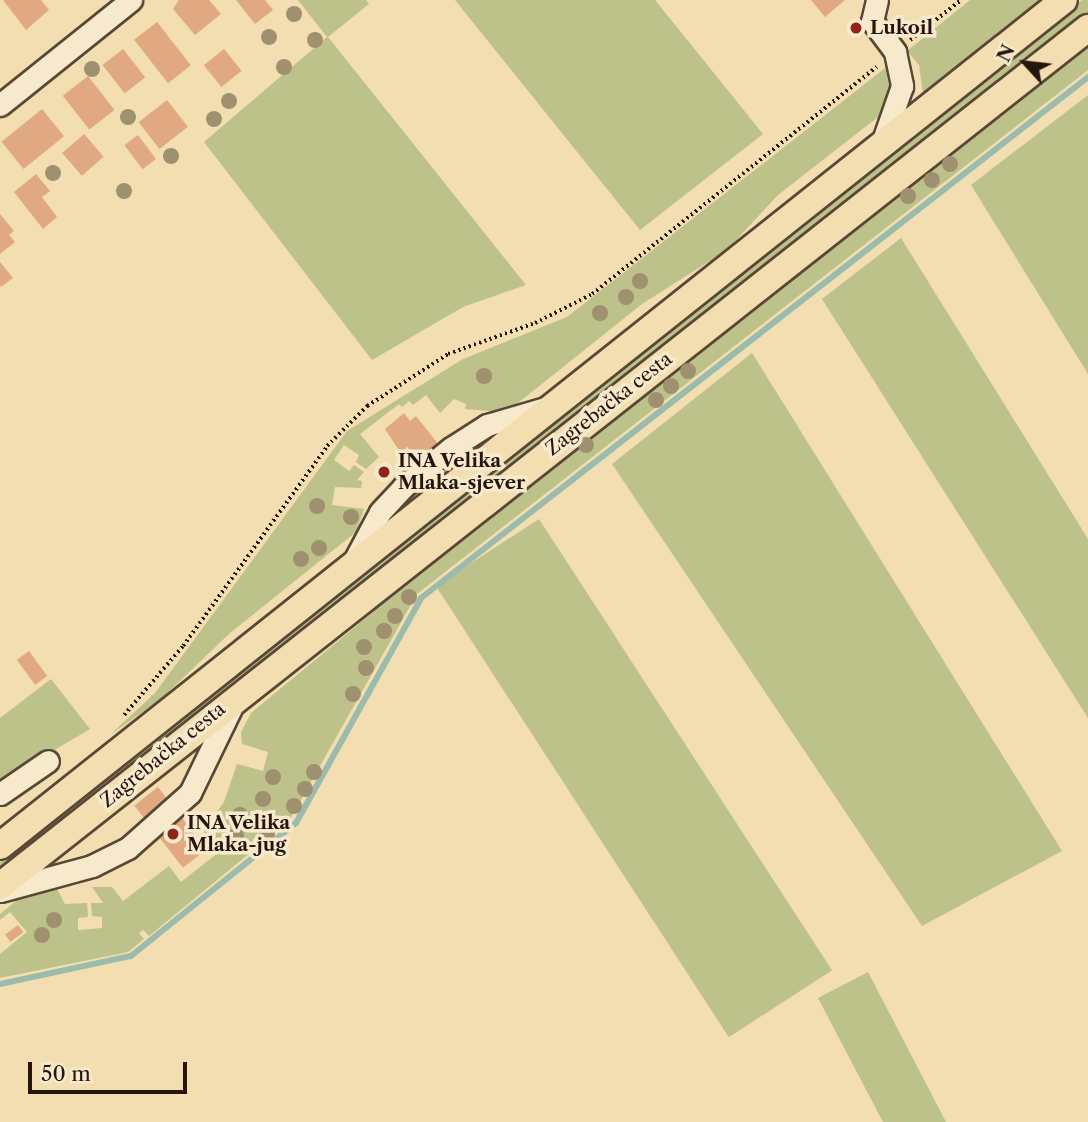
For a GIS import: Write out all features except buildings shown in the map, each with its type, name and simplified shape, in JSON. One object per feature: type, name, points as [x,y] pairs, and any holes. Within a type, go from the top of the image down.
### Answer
[{"type":"main road","name":"Zagrebačka cesta","points":[[0,846],[353,562],[1063,0]]},
{"type":"main road","name":"Zagrebačka cesta","points":[[0,889],[237,696],[1088,28]]},
{"type":"street","points":[[0,105],[131,0]]},
{"type":"street","points":[[877,0],[872,20],[895,52],[902,86],[881,146]]},
{"type":"street","points":[[0,889],[92,866],[128,848],[190,793],[237,696]]},
{"type":"street","points":[[0,793],[48,761]]},
{"type":"path","points":[[903,46],[961,0]]},
{"type":"path","points":[[123,716],[183,646],[327,446],[367,406],[448,354],[535,323],[592,294],[886,59]]},
{"type":"green space","points":[[298,0],[366,0],[369,4],[328,37],[526,285],[463,307],[372,360],[204,142],[327,37]]},
{"type":"green space","points":[[455,0],[655,0],[763,134],[640,230]]},
{"type":"green space","points":[[970,0],[1043,0],[923,94],[919,65],[907,51]]},
{"type":"green space","points":[[1082,0],[1088,0],[1088,14],[0,869],[0,862]]},
{"type":"green space","points":[[1088,41],[1088,70],[417,594],[289,821],[149,936],[143,930],[139,933],[144,939],[128,952],[0,978],[0,954],[27,932],[10,912],[0,920],[0,914],[28,891],[56,887],[65,904],[87,903],[88,917],[78,918],[78,930],[102,928],[102,917],[92,916],[91,903],[103,903],[92,887],[112,887],[123,901],[169,866],[181,882],[219,852],[203,831],[224,802],[237,764],[263,771],[268,752],[242,744],[241,732],[251,713],[372,613],[405,578]]},
{"type":"green space","points":[[889,65],[892,89],[878,117],[778,195],[727,250],[642,304],[513,407],[501,412],[465,409],[466,404],[454,399],[440,413],[426,395],[413,405],[409,401],[402,407],[399,404],[360,434],[379,457],[366,469],[356,462],[359,455],[344,445],[334,460],[349,471],[354,465],[364,472],[357,480],[362,481],[361,488],[335,487],[332,505],[364,509],[356,532],[230,633],[162,698],[110,735],[155,693],[347,431],[463,359],[567,317]]},
{"type":"green space","points":[[1088,95],[1088,374],[971,185]]},
{"type":"green space","points":[[901,238],[1088,539],[1088,718],[822,299]]},
{"type":"green space","points":[[752,353],[1062,851],[922,926],[612,464]]},
{"type":"green space","points":[[479,434],[486,438],[485,442],[396,509],[395,502]]},
{"type":"green space","points":[[539,519],[832,970],[729,1037],[436,586]]},
{"type":"green space","points":[[51,679],[90,729],[0,782],[0,718]]},
{"type":"green space","points":[[868,972],[946,1122],[883,1122],[818,998]]},
{"type":"waterway","points":[[0,984],[131,956],[296,823],[421,598],[1088,77]]},
{"type":"place","name":"Lukoil","points":[[856,28]]},
{"type":"place","name":"INA Velika Mlaka-sjever","points":[[384,472]]},
{"type":"place","name":"INA Velika Mlaka-jug","points":[[173,834]]}]
